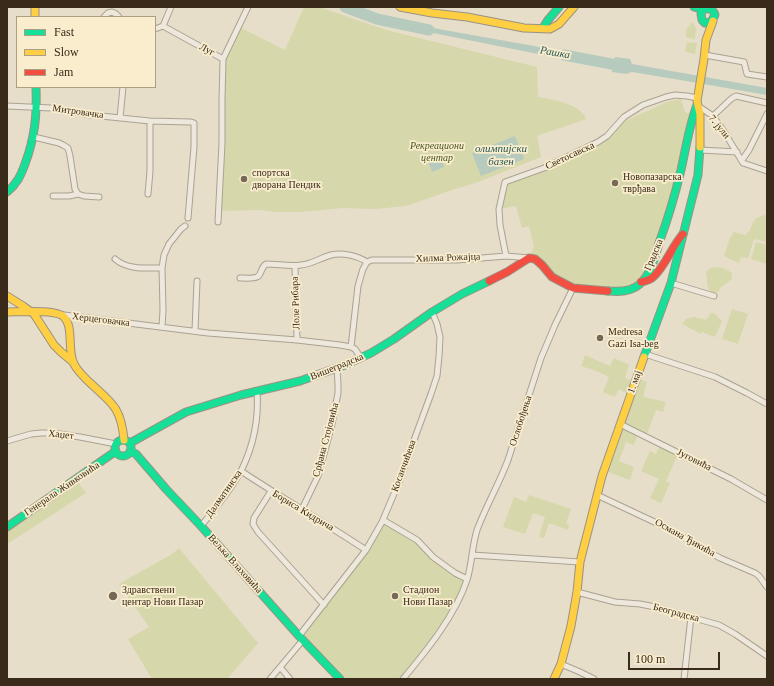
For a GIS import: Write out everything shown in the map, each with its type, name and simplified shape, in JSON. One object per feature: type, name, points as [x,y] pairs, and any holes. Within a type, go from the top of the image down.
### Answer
[{"type":"street","points":[[156,29],[163,26],[171,7]]},
{"type":"street","name":"Луг","points":[[163,26],[223,59],[248,7]]},
{"type":"street","points":[[402,7],[432,14],[467,16],[524,28],[550,29],[564,20],[574,7]]},
{"type":"street","points":[[543,28],[559,7]]},
{"type":"street","points":[[690,7],[704,23],[709,23],[714,18]]},
{"type":"street","points":[[694,7],[708,8],[713,11],[714,18]]},
{"type":"street","points":[[706,40],[717,7]]},
{"type":"street","points":[[706,40],[701,13],[708,8]]},
{"type":"street","points":[[104,16],[112,10]]},
{"type":"street","name":"1. мај","points":[[554,679],[561,664],[571,626],[577,592],[580,562],[597,494],[611,449],[671,283],[685,232],[698,175],[700,114],[697,101],[705,55],[706,40]]},
{"type":"street","points":[[705,55],[744,62],[746,74],[767,77]]},
{"type":"street","points":[[218,222],[222,143],[223,59]]},
{"type":"street","points":[[7,192],[20,178],[34,137],[36,88]]},
{"type":"street","points":[[120,118],[123,88]]},
{"type":"street","name":"Светосавска","points":[[506,256],[500,224],[499,209],[505,182],[544,168],[598,142],[607,136],[624,118],[643,105],[670,96],[680,95],[697,101]]},
{"type":"street","points":[[712,116],[736,96],[767,103]]},
{"type":"street","name":"7. јули","points":[[697,101],[723,130],[742,160]]},
{"type":"street","name":"Градска","points":[[529,258],[535,259],[552,276],[573,288],[622,292],[631,290],[641,282],[654,259],[669,214],[684,160],[691,122],[697,101]]},
{"type":"street","name":"Митровачка","points":[[7,106],[56,109],[91,115],[150,121],[194,123],[194,147],[188,218]]},
{"type":"street","points":[[767,114],[749,150],[742,160],[743,163],[767,171]]},
{"type":"street","points":[[148,194],[150,171],[150,121]]},
{"type":"street","points":[[34,137],[63,144],[68,148],[75,189],[78,194]]},
{"type":"street","name":"7. јули","points":[[700,150],[737,152]]},
{"type":"street","points":[[52,196],[69,196],[78,194],[99,197]]},
{"type":"street","points":[[162,328],[162,268],[164,255],[166,249],[182,227],[185,226]]},
{"type":"street","points":[[641,282],[652,277],[676,241],[685,232]]},
{"type":"street","name":"Хилма Рожајца","points":[[240,278],[259,276],[266,264],[295,266],[308,264],[330,255],[338,254],[358,257],[367,262],[372,260],[457,260],[506,256],[529,258]]},
{"type":"street","name":"Вишеградска","points":[[127,441],[186,412],[200,407],[300,381],[361,358],[394,339],[432,312],[472,288],[507,272],[529,258]]},
{"type":"street","points":[[654,259],[657,264],[662,264]]},
{"type":"street","points":[[115,260],[128,266],[162,268]]},
{"type":"street","points":[[361,358],[351,347],[358,286],[363,269],[367,262]]},
{"type":"street","name":"Лоле Рибара","points":[[295,266],[297,340]]},
{"type":"street","points":[[195,331],[197,281]]},
{"type":"street","points":[[671,283],[714,296]]},
{"type":"street","name":"Ослобођења","points":[[403,679],[421,658],[458,601],[467,579],[477,530],[504,470],[544,352],[559,315],[573,288]]},
{"type":"street","points":[[7,296],[25,306],[38,319],[55,347],[73,362]]},
{"type":"street","name":"Херцеговачка","points":[[7,312],[30,311],[60,314],[162,328],[297,340],[351,347]]},
{"type":"street","name":"Косанчићева","points":[[270,679],[366,550],[383,520],[403,473],[437,376],[440,337],[432,312]]},
{"type":"street","points":[[64,315],[68,325],[70,351],[73,362],[86,380],[108,399],[119,415],[123,434],[127,441],[131,448],[127,455],[120,455],[116,447],[120,440],[127,441]]},
{"type":"street","points":[[645,354],[715,377],[767,404]]},
{"type":"street","name":"Срђана Стојовића","points":[[302,509],[318,476],[332,424],[338,393],[337,368]]},
{"type":"street","name":"Далматинска","points":[[201,526],[222,500],[241,471],[254,434],[257,415],[257,391]]},
{"type":"street","name":"Југовића","points":[[620,424],[731,479],[767,500]]},
{"type":"street","name":"Хаџет","points":[[7,441],[31,434],[42,433],[80,437],[116,447]]},
{"type":"street","name":"Генерала Живковића","points":[[7,527],[110,456],[116,447]]},
{"type":"street","name":"Вељка Влаховића","points":[[130,451],[136,454],[301,638],[340,679]]},
{"type":"street","name":"Бориса Кидрича","points":[[241,471],[366,550]]},
{"type":"street","points":[[271,491],[254,518],[253,524],[324,605]]},
{"type":"street","name":"Османа Ђикића","points":[[597,494],[663,526],[720,558],[755,573],[767,587]]},
{"type":"street","points":[[383,520],[417,540],[433,557],[455,573],[467,579]]},
{"type":"street","points":[[472,555],[580,562]]},
{"type":"street","name":"Београдска","points":[[577,592],[615,602],[656,607],[720,625],[767,656]]},
{"type":"street","points":[[684,679],[691,617]]},
{"type":"street","points":[[561,664],[594,679]]},
{"type":"street","points":[[280,667],[290,679]]},
{"type":"green space","name":"Рекреациони центар","points":[[304,7],[319,7],[386,30],[537,67],[538,97],[558,101],[572,106],[583,114],[586,119],[537,136],[541,157],[478,182],[406,206],[375,209],[343,208],[300,212],[276,212],[261,210],[219,211],[223,59],[239,27],[285,50]]},
{"type":"green space","points":[[693,22],[696,29],[695,39],[686,37],[686,30]]},
{"type":"green space","points":[[687,42],[697,43],[695,54],[685,52]]},
{"type":"green space","points":[[681,99],[685,112],[693,115],[684,160],[649,271],[631,290],[573,288],[529,258],[534,246],[529,226],[522,228],[516,206],[499,209],[505,182],[530,177],[596,148],[625,121],[667,102]]},
{"type":"green space","points":[[767,214],[767,242],[754,239],[748,258],[741,257],[739,263],[724,256],[730,238],[734,232],[745,235],[755,220]]},
{"type":"green space","points":[[756,242],[767,245],[767,264],[751,259]]},
{"type":"green space","points":[[719,267],[732,273],[732,279],[721,287],[717,293],[712,293],[708,288],[706,272],[710,268]]},
{"type":"green space","points":[[732,309],[748,314],[738,344],[722,339]]},
{"type":"green space","points":[[711,313],[715,314],[722,321],[715,337],[702,332],[701,334],[682,324],[686,319],[694,317],[706,320]]},
{"type":"green space","points":[[585,355],[610,366],[614,358],[629,365],[625,378],[633,382],[628,394],[619,389],[615,397],[603,392],[609,377],[581,366]]},
{"type":"green space","points":[[639,379],[647,382],[643,397],[666,402],[663,412],[656,410],[647,434],[624,423]]},
{"type":"green space","points":[[624,428],[638,434],[634,445],[626,442],[619,461],[634,467],[630,480],[608,472]]},
{"type":"green space","points":[[660,445],[678,454],[666,481],[670,483],[661,503],[650,498],[659,479],[641,471],[650,451],[656,454]]},
{"type":"green space","points":[[76,479],[86,493],[7,544],[7,527]]},
{"type":"green space","points":[[529,495],[571,509],[566,523],[569,525],[568,530],[549,523],[544,538],[539,537],[545,517],[533,513],[525,534],[503,527],[514,497],[526,502]]},
{"type":"green space","name":"Стадион Нови Пазар","points":[[382,522],[468,579],[447,620],[403,679],[340,679],[299,636],[366,550]]},
{"type":"green space","points":[[179,548],[258,643],[227,679],[152,679],[128,639],[149,627],[119,584],[172,554]]},
{"type":"water","name":"Рашка","points":[[416,25],[579,54],[578,62],[413,29]]},
{"type":"water","points":[[615,57],[630,59],[632,64],[767,88],[767,95],[632,72],[626,74],[612,72],[612,69],[607,68],[609,59],[614,60]]},
{"type":"water","name":"олимпијски базен","points":[[515,136],[524,159],[481,176],[472,153]]},
{"type":"water","points":[[436,155],[439,163],[443,162],[444,167],[432,172],[427,158]]},
{"type":"waterway","name":"Рашка","points":[[345,7],[377,19],[429,30]]},
{"type":"waterway","name":"Рашка","points":[[564,55],[622,66]]},
{"type":"traffic: fast","points":[[543,28],[559,7]]},
{"type":"traffic: fast","points":[[694,7],[712,10],[715,15],[711,22],[705,23],[702,20],[701,14],[704,9]]},
{"type":"traffic: fast","points":[[7,192],[16,183],[20,176],[31,145],[36,117],[36,88]]},
{"type":"traffic: fast","points":[[608,291],[633,289],[644,280],[650,270],[674,198],[697,105]]},
{"type":"traffic: fast","points":[[644,357],[671,283],[698,175],[700,147]]},
{"type":"traffic: fast","points":[[130,443],[186,412],[241,395],[300,381],[345,365],[371,353],[394,339],[432,312],[462,294],[489,281]]},
{"type":"traffic: fast","points":[[123,440],[129,442],[131,448],[129,454],[123,456],[117,454],[115,448],[117,442],[123,440]]},
{"type":"traffic: fast","points":[[7,527],[116,451]]},
{"type":"traffic: fast","points":[[130,451],[136,454],[299,636],[340,679]]},
{"type":"traffic: slow","points":[[35,7],[35,16]]},
{"type":"traffic: slow","points":[[400,7],[432,13],[467,17],[524,28],[550,29],[559,24],[574,7]]},
{"type":"traffic: slow","points":[[700,147],[700,114],[697,101],[706,40],[713,21]]},
{"type":"traffic: slow","points":[[7,296],[34,314],[54,345],[73,362]]},
{"type":"traffic: slow","points":[[7,312],[46,312],[60,314],[64,317],[69,327],[71,353],[74,364],[83,376],[108,399],[117,411],[124,440]]},
{"type":"traffic: slow","points":[[554,679],[561,664],[571,626],[577,592],[580,562],[602,476],[644,357]]},
{"type":"traffic: jam","points":[[641,282],[650,279],[657,273],[683,234]]},
{"type":"traffic: jam","points":[[489,281],[529,258],[535,259],[552,277],[573,288],[608,291]]},
{"type":"place","name":"спортска дворана Пендик","points":[[244,179]]},
{"type":"place","name":"Новопазарска тврђава","points":[[615,183]]},
{"type":"place","name":"Medresa Gazi Isa-beg","points":[[600,338]]},
{"type":"place","name":"Здравствени центар Нови Пазар","points":[[113,596]]},
{"type":"place","name":"Стадион Нови Пазар","points":[[395,596]]}]
